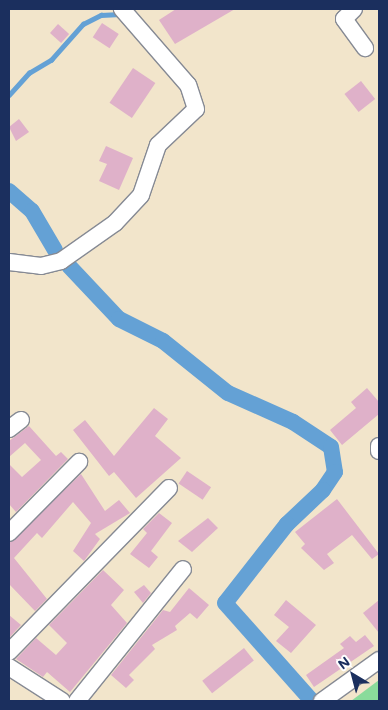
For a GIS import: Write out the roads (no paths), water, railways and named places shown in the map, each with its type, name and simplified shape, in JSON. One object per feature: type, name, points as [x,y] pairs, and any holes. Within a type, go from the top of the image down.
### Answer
[{"type":"street","points":[[9,262],[41,266],[61,261],[109,228],[141,195],[158,144],[196,110],[188,85],[122,9]]},
{"type":"street","points":[[354,9],[344,19],[365,48]]},
{"type":"street","points":[[379,446],[379,452]]},
{"type":"street","points":[[9,533],[79,462]]},
{"type":"street","points":[[9,652],[169,488]]},
{"type":"street","points":[[77,701],[184,569]]},
{"type":"street","points":[[322,701],[379,660]]},
{"type":"street","points":[[9,667],[62,701]]},
{"type":"waterway","points":[[9,95],[29,73],[51,60],[83,24],[101,15],[120,14]]},
{"type":"waterway","points":[[9,191],[32,211],[55,250]]},
{"type":"waterway","points":[[69,266],[119,319],[163,341],[228,393],[293,422],[331,447],[335,472],[323,490],[287,524],[225,603],[311,700]]}]
